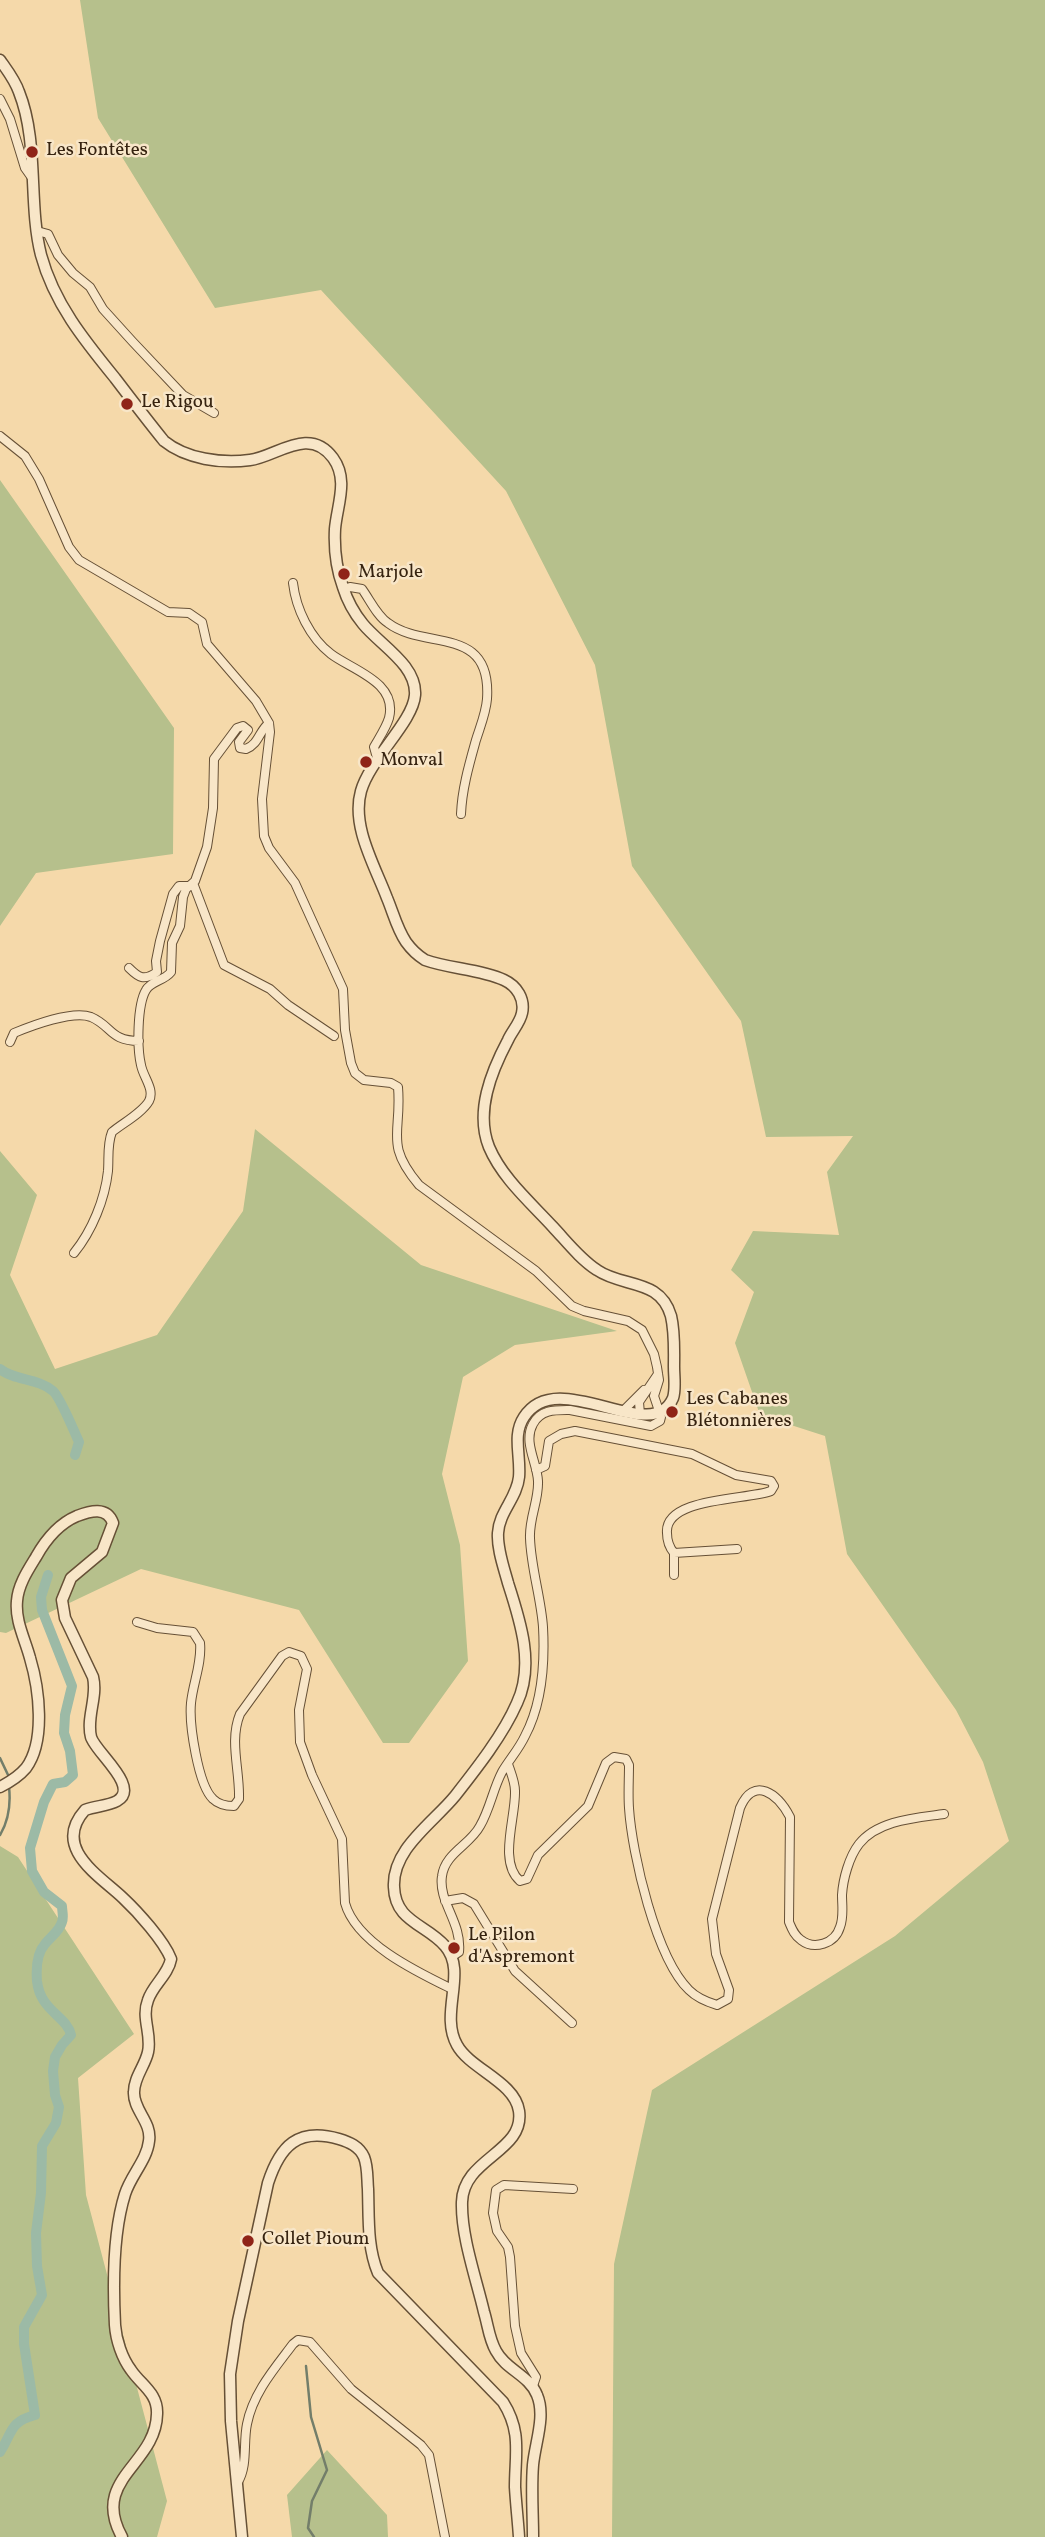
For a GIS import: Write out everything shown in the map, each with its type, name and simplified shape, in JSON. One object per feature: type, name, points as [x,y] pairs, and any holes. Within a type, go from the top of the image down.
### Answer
[{"type":"street","points":[[0,60],[15,82],[23,103],[40,252],[49,278],[70,320],[127,395],[171,447],[192,456],[240,461],[258,458],[297,443],[315,446],[330,454],[341,477],[342,492],[335,555],[343,589],[360,622],[408,670],[415,693],[411,708],[366,776],[360,793],[360,821],[368,850],[407,944],[419,957],[509,982],[521,996],[522,1017],[498,1061],[486,1099],[484,1122],[491,1150],[516,1187],[586,1262],[607,1276],[649,1287],[666,1305],[674,1335],[674,1390],[671,1402],[660,1412],[640,1414],[576,1400],[552,1398],[533,1406],[519,1424],[519,1485],[498,1528],[505,1570],[518,1613],[525,1650],[525,1681],[519,1699],[498,1735],[459,1792],[407,1849],[394,1880],[398,1907],[405,1916],[440,1940],[453,1956],[455,1971],[452,2031],[456,2044],[509,2093],[516,2101],[520,2113],[510,2141],[472,2174],[464,2188],[462,2203],[469,2252],[492,2342],[506,2365],[533,2386],[540,2401],[541,2415],[532,2470],[533,2537]]},
{"type":"street","points":[[0,99],[10,119],[25,168],[33,178]]},
{"type":"street","points":[[37,231],[48,234],[58,255],[90,287],[106,312],[183,396],[215,413]]},
{"type":"street","points":[[0,436],[25,456],[39,479],[73,554],[91,568],[168,612],[189,613],[202,622],[207,644],[256,701],[269,723],[262,799],[265,841],[295,883],[344,989],[345,1030],[355,1073],[364,1080],[391,1083],[398,1087],[397,1152],[404,1168],[419,1185],[536,1271],[572,1306],[628,1321],[642,1330],[654,1354],[658,1374],[654,1396],[660,1412],[660,1421],[651,1426],[570,1410],[550,1410],[537,1418],[530,1430],[530,1447],[537,1470],[537,1493],[530,1520],[530,1540],[543,1628],[541,1691],[534,1718],[502,1774],[479,1828],[444,1866],[442,1890],[456,1923],[460,1942],[459,1952],[453,1956]]},
{"type":"street","points":[[293,583],[295,598],[310,629],[323,647],[333,656],[367,674],[377,682],[387,697],[390,714],[374,747],[377,758]]},
{"type":"street","points":[[343,589],[362,589],[389,624],[409,632],[458,644],[479,660],[487,696],[467,774],[461,814]]},
{"type":"street","points":[[74,1253],[86,1238],[100,1204],[107,1175],[109,1138],[112,1132],[147,1104],[151,1097],[150,1087],[141,1066],[141,1001],[146,989],[165,979],[171,972],[172,943],[180,926],[183,897],[192,884],[206,847],[214,808],[215,759],[237,728],[243,726],[248,730],[239,742],[240,748],[246,750],[255,744],[263,727],[269,723]]},
{"type":"street","points":[[130,968],[138,978],[143,979],[157,972],[157,953],[173,894],[179,886],[192,884]]},
{"type":"street","points":[[192,884],[224,965],[270,989],[288,1005],[334,1036]]},
{"type":"street","points":[[10,1042],[14,1033],[76,1015],[89,1016],[120,1039],[139,1041]]},
{"type":"street","points":[[640,1414],[639,1402],[658,1374]]},
{"type":"street","points":[[623,1411],[647,1389]]},
{"type":"street","points":[[537,1470],[545,1466],[549,1441],[561,1434],[575,1431],[692,1454],[737,1475],[765,1479],[774,1484],[773,1489],[766,1493],[712,1502],[673,1515],[668,1522],[667,1531],[670,1548],[674,1553],[674,1575]]},
{"type":"street","points":[[2,1786],[25,1768],[35,1747],[39,1716],[30,1658],[18,1621],[17,1600],[22,1583],[48,1536],[69,1519],[83,1513],[104,1512],[112,1518],[113,1523],[102,1552],[71,1578],[62,1600],[65,1618],[90,1668],[95,1686],[91,1735],[95,1746],[118,1773],[123,1793],[116,1801],[85,1810],[76,1824],[75,1840],[80,1857],[90,1870],[130,1904],[171,1959],[167,1971],[146,2005],[148,2052],[136,2079],[134,2099],[149,2128],[150,2138],[143,2159],[126,2190],[118,2235],[115,2330],[129,2368],[151,2392],[158,2410],[152,2437],[114,2495],[113,2518],[122,2537]]},
{"type":"street","points":[[674,1553],[737,1549]]},
{"type":"street","points":[[137,1622],[158,1628],[187,1631],[198,1638],[201,1651],[191,1703],[192,1728],[205,1786],[220,1805],[234,1806],[239,1799],[234,1738],[235,1725],[240,1714],[282,1656],[296,1652],[301,1656],[307,1669],[299,1710],[300,1742],[312,1775],[342,1839],[345,1903],[348,1913],[365,1934],[395,1958],[452,1989]]},
{"type":"street","points":[[508,1764],[515,1791],[509,1861],[513,1873],[520,1881],[527,1879],[538,1855],[588,1805],[606,1763],[614,1757],[626,1759],[632,1829],[647,1895],[662,1943],[676,1973],[689,1990],[703,2000],[717,2005],[726,2002],[729,1990],[716,1954],[713,1911],[740,1808],[746,1797],[758,1791],[772,1794],[783,1803],[790,1817],[789,1922],[803,1942],[822,1945],[838,1933],[846,1876],[855,1850],[863,1840],[901,1821],[944,1814]]},
{"type":"street","points":[[445,1901],[463,1898],[474,1904],[515,1971],[572,2023]]},
{"type":"street","points":[[242,2537],[230,2375],[238,2321],[274,2164],[288,2146],[304,2136],[331,2137],[357,2147],[365,2160],[372,2259],[378,2273],[503,2402],[511,2415],[517,2440],[515,2488],[519,2537]]},
{"type":"street","points":[[533,2386],[536,2377],[521,2353],[515,2326],[508,2247],[497,2231],[493,2205],[496,2190],[504,2185],[573,2189]]},
{"type":"street","points":[[236,2484],[243,2468],[247,2421],[258,2394],[293,2344],[304,2340],[310,2343],[351,2389],[425,2449],[432,2464],[445,2537]]},
{"type":"green space","points":[[80,0],[1045,0],[1045,2537],[612,2537],[614,2264],[652,2090],[895,1936],[1009,1841],[983,1762],[956,1710],[847,1554],[825,1436],[760,1415],[735,1343],[754,1292],[731,1270],[753,1231],[839,1235],[827,1172],[853,1136],[766,1137],[741,1021],[632,866],[595,665],[506,491],[321,290],[215,308],[98,118]]},
{"type":"green space","points":[[0,480],[174,728],[173,854],[36,873],[0,926]]},
{"type":"green space","points":[[255,1129],[421,1265],[617,1331],[515,1345],[463,1377],[442,1474],[460,1545],[468,1661],[409,1743],[383,1743],[299,1610],[141,1569],[6,1633],[0,1632],[0,1151],[37,1195],[10,1275],[55,1369],[157,1335],[243,1211]]},
{"type":"green space","points":[[0,1846],[18,1857],[134,2034],[78,2078],[86,2195],[167,2501],[157,2537],[0,2537]]},
{"type":"green space","points":[[327,2450],[387,2515],[388,2537],[292,2537],[287,2495]]},
{"type":"waterway","points":[[0,1369],[12,1376],[47,1387],[56,1394],[79,1442],[75,1455]]},
{"type":"waterway","points":[[0,2452],[16,2425],[35,2415],[24,2344],[24,2327],[42,2295],[37,2266],[36,2233],[41,2193],[42,2146],[56,2123],[59,2107],[53,2071],[55,2057],[71,2035],[69,2028],[48,2006],[39,1991],[39,1956],[42,1948],[59,1929],[63,1914],[62,1906],[44,1892],[32,1871],[30,1848],[44,1802],[53,1784],[65,1782],[73,1775],[64,1733],[72,1686],[42,1610],[41,1597],[48,1575]]},
{"type":"waterway","points":[[0,1758],[9,1777]]},
{"type":"waterway","points":[[0,1835],[9,1812],[9,1787]]},
{"type":"waterway","points":[[306,2366],[311,2417],[327,2470],[312,2501],[308,2528],[314,2537]]},
{"type":"place","name":"Les Fontêtes","points":[[32,152]]},
{"type":"place","name":"Le Rigou","points":[[127,404]]},
{"type":"place","name":"Marjole","points":[[344,574]]},
{"type":"place","name":"Monval","points":[[366,762]]},
{"type":"place","name":"Les Cabanes Blétonnières","points":[[672,1412]]},
{"type":"place","name":"Le Pilon d'Aspremont","points":[[454,1948]]},
{"type":"place","name":"Collet Pioum","points":[[248,2241]]}]
